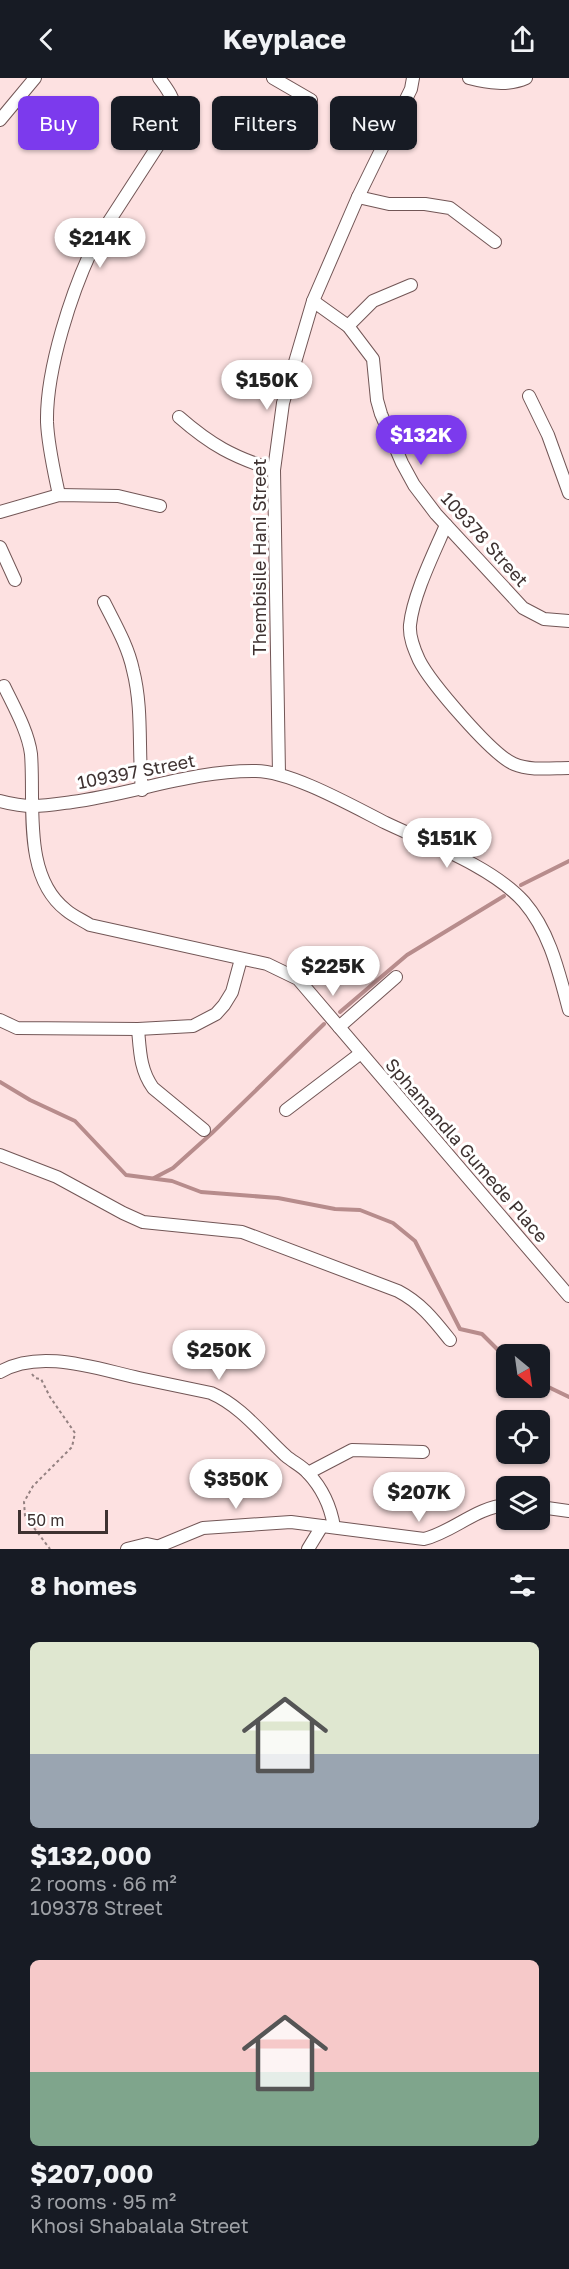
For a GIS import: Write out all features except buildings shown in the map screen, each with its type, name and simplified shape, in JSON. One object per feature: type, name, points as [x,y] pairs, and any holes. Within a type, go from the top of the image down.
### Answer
[{"type":"street","points":[[0,120],[34,78]]},
{"type":"street","points":[[59,495],[47,419],[56,353],[87,260],[95,243],[163,138],[172,120],[174,105],[171,94],[159,78]]},
{"type":"street","points":[[273,78],[304,96]]},
{"type":"street","name":"Thembisile Hani Street","points":[[279,774],[274,470],[283,404],[313,301],[358,197],[411,89],[413,78]]},
{"type":"street","points":[[469,78],[501,84],[526,78]]},
{"type":"street","points":[[358,197],[389,204],[425,204],[450,208],[495,242]]},
{"type":"street","points":[[348,326],[373,301],[411,285]]},
{"type":"street","name":"109378 Street","points":[[313,301],[348,326],[373,359],[377,400],[381,414],[414,485],[446,525],[523,608],[535,616],[569,621]]},
{"type":"street","points":[[529,396],[548,435],[569,493]]},
{"type":"street","points":[[179,417],[222,450],[274,470]]},
{"type":"street","points":[[0,512],[59,495],[118,496],[160,506]]},
{"type":"street","points":[[446,525],[423,582],[410,625],[412,642],[420,662],[462,715],[505,760],[528,768],[569,768]]},
{"type":"street","points":[[0,548],[15,580]]},
{"type":"street","points":[[104,602],[127,648],[135,679],[139,706],[138,758],[142,790]]},
{"type":"street","name":"Sphamandla Gumede Place","points":[[4,686],[20,717],[31,752],[33,837],[43,879],[52,896],[65,910],[96,927],[267,964],[298,979],[569,1296]]},
{"type":"street","name":"109397 Street","points":[[0,801],[31,807],[99,798],[214,774],[257,770],[279,774],[347,802],[473,865],[511,889],[523,901],[541,928],[554,957],[569,1010]]},
{"type":"street","points":[[0,1020],[17,1028],[138,1029],[193,1026],[216,1014],[232,992],[241,959]]},
{"type":"street","points":[[339,1027],[396,977]]},
{"type":"street","points":[[138,1029],[141,1067],[147,1081],[204,1130]]},
{"type":"street","points":[[286,1110],[361,1053]]},
{"type":"street","points":[[0,1155],[57,1177],[123,1214],[143,1222],[242,1232],[398,1291],[412,1298],[427,1311],[450,1340]]},
{"type":"street","points":[[0,1372],[23,1362],[83,1364],[211,1393],[233,1405],[308,1473],[330,1508],[328,1527],[308,1549]]},
{"type":"street","points":[[308,1473],[352,1450],[423,1452]]},
{"type":"street","points":[[127,1549],[147,1544],[154,1547],[203,1528],[291,1522],[424,1539],[443,1532],[484,1510],[496,1507]]},
{"type":"street","points":[[550,1508],[569,1511]]},
{"type":"path","points":[[23,1362],[35,1378],[41,1379],[50,1397],[75,1433],[72,1447],[33,1485],[24,1502],[26,1516],[51,1549]]},
{"type":"waterway","points":[[521,885],[569,861]]},
{"type":"waterway","points":[[340,1012],[407,955],[504,896]]},
{"type":"waterway","points":[[154,1178],[173,1168],[212,1133],[324,1024]]},
{"type":"waterway","points":[[0,1082],[30,1100],[75,1121],[126,1175],[172,1181],[201,1192],[278,1198],[335,1209],[360,1210],[393,1223],[415,1241],[460,1329],[482,1334],[496,1348]]},
{"type":"waterway","points":[[550,1388],[569,1397]]}]
